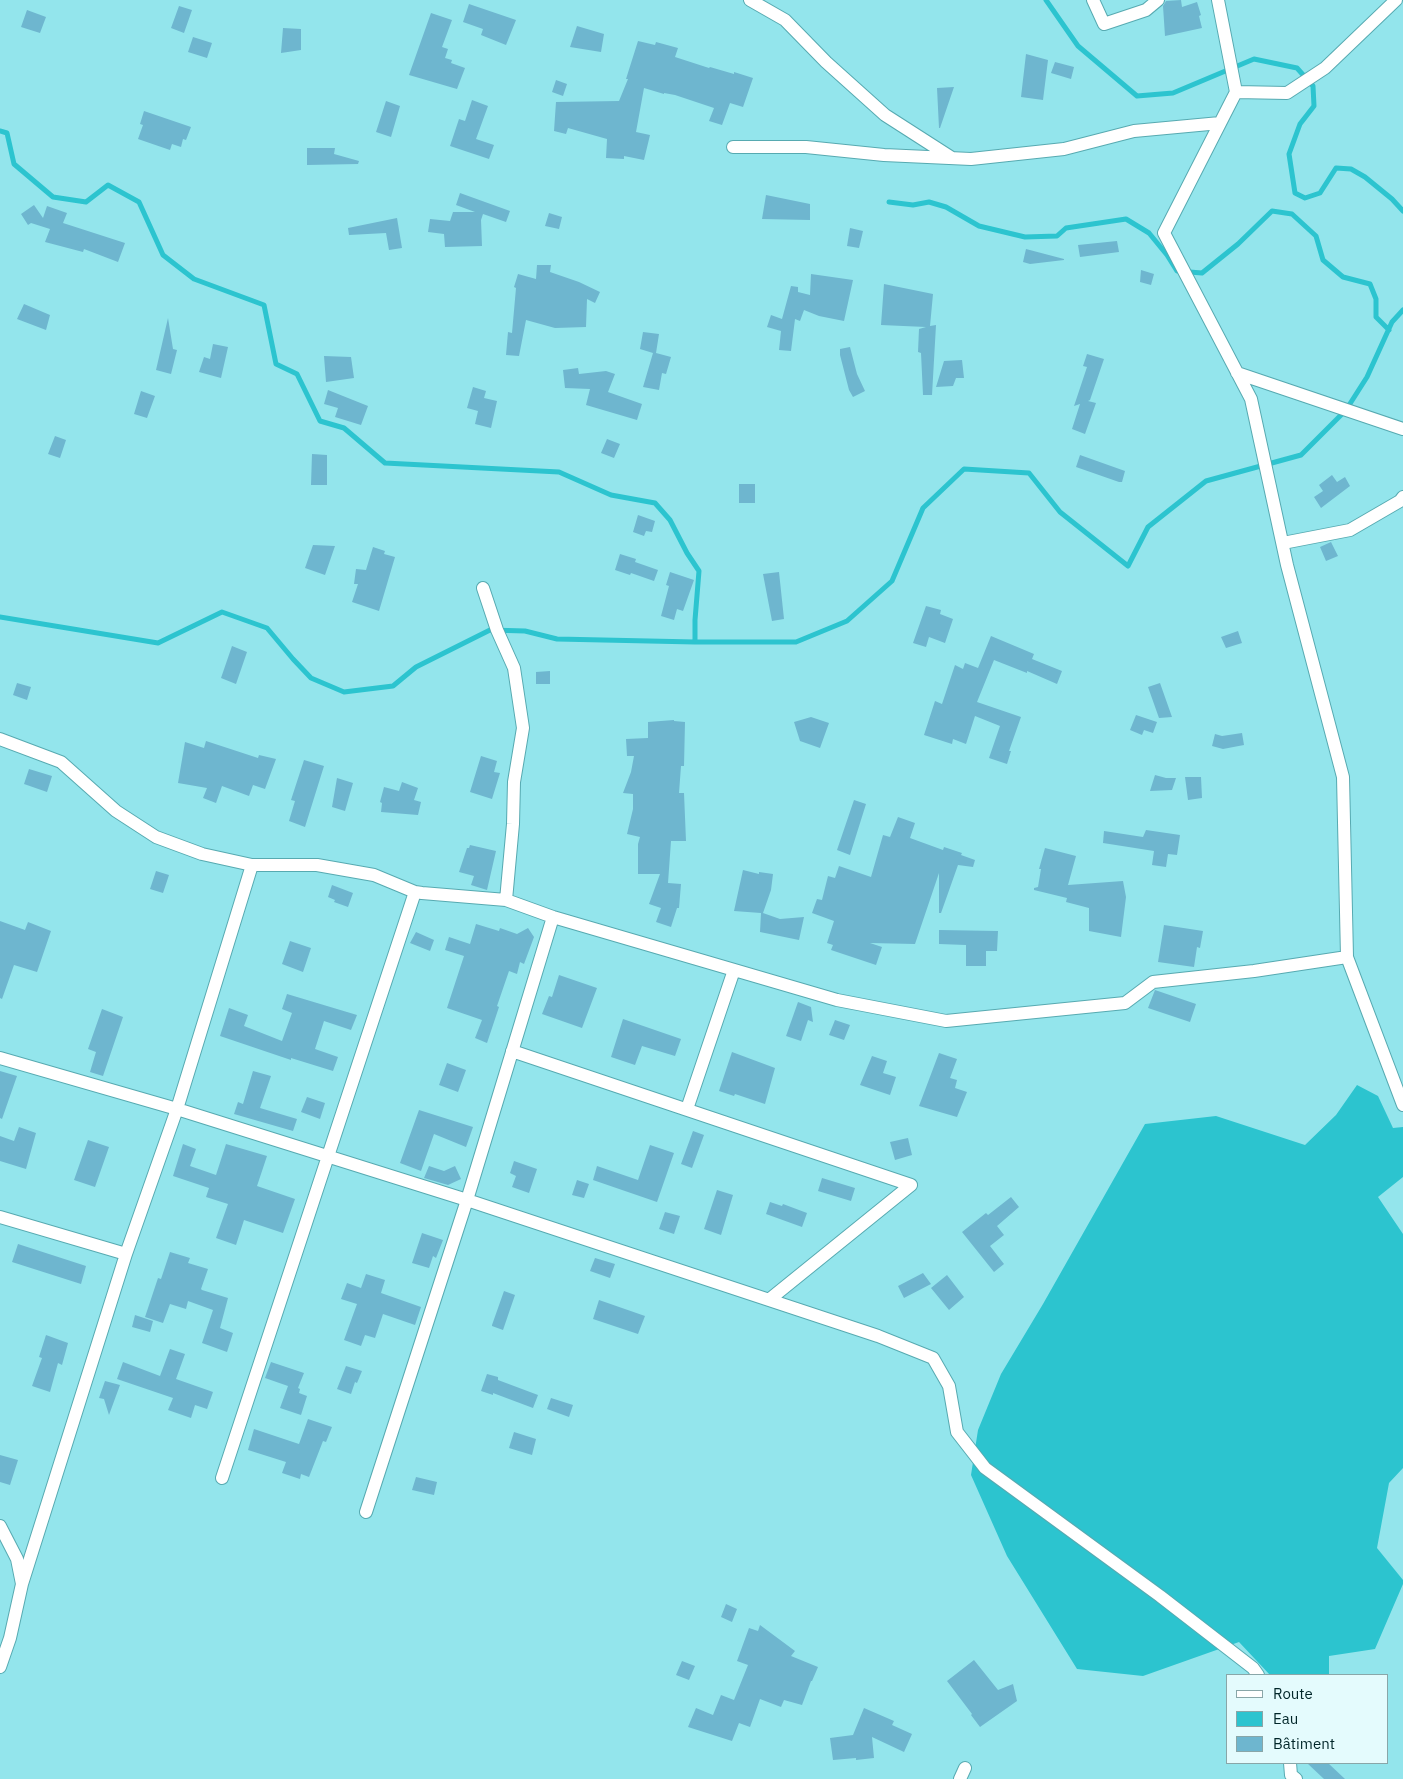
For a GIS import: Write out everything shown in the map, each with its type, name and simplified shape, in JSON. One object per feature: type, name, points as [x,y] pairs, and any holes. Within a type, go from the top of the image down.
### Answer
[{"type":"street","points":[[750,0],[785,20],[826,62],[885,115],[952,158]]},
{"type":"street","points":[[1093,0],[1104,24],[1146,10],[1158,0]]},
{"type":"street","points":[[1218,0],[1236,92],[1164,233],[1251,399],[1282,543],[1343,777],[1347,957],[1403,1106]]},
{"type":"street","points":[[1236,92],[1287,93],[1325,68],[1396,0]]},
{"type":"street","points":[[733,147],[806,147],[884,156],[971,159],[1064,149],[1134,131],[1220,123]]},
{"type":"street","points":[[1237,372],[1403,429]]},
{"type":"street","points":[[1282,543],[1350,530],[1400,501],[1403,497]]},
{"type":"street","points":[[483,588],[496,630],[514,668],[523,728],[514,782],[513,824],[506,900]]},
{"type":"street","points":[[0,739],[61,762],[116,811],[156,837],[202,854],[252,865],[317,865],[374,875],[415,892],[506,900],[553,917],[837,1000],[946,1021],[1125,1003],[1153,982],[1254,971],[1347,957]]},
{"type":"street","points":[[0,1667],[10,1638],[22,1584],[126,1254],[177,1109],[252,865]]},
{"type":"street","points":[[222,1478],[415,892]]},
{"type":"street","points":[[366,1512],[467,1200],[553,917]]},
{"type":"street","points":[[686,1109],[734,970]]},
{"type":"street","points":[[512,1051],[911,1185],[770,1299]]},
{"type":"street","points":[[0,1058],[177,1109],[467,1200],[770,1299],[878,1336],[933,1358],[949,1386],[957,1432],[985,1468],[1160,1596],[1253,1668],[1257,1674]]},
{"type":"street","points":[[0,1217],[126,1254]]},
{"type":"street","points":[[0,1526],[17,1559],[22,1584]]},
{"type":"street","points":[[1290,1764],[1290,1774],[1296,1779]]},
{"type":"water","points":[[1357,1085],[1378,1096],[1393,1128],[1403,1127],[1403,1177],[1378,1197],[1403,1234],[1403,1468],[1389,1483],[1377,1548],[1403,1580],[1403,1584],[1375,1649],[1329,1656],[1329,1674],[1269,1674],[1239,1642],[1143,1676],[1077,1669],[1007,1556],[971,1475],[978,1430],[1001,1374],[1145,1124],[1216,1116],[1305,1145],[1336,1115]]},
{"type":"building","points":[[1181,0],[1182,7],[1197,2],[1202,28],[1165,36],[1163,6],[1166,1]]},
{"type":"building","points":[[469,4],[516,20],[506,45],[481,35],[483,29],[463,22]]},
{"type":"building","points":[[179,6],[192,10],[184,33],[171,28]]},
{"type":"building","points":[[27,10],[46,17],[40,33],[21,27]]},
{"type":"building","points":[[431,13],[452,20],[442,47],[448,49],[445,58],[452,60],[451,63],[465,68],[457,89],[409,75]]},
{"type":"building","points":[[577,26],[604,34],[601,52],[570,47]]},
{"type":"building","points":[[283,28],[301,29],[301,50],[281,53]]},
{"type":"building","points":[[193,37],[212,43],[207,58],[188,52]]},
{"type":"building","points":[[638,41],[655,45],[656,42],[678,48],[675,57],[709,68],[734,74],[734,72],[753,78],[743,107],[730,103],[722,125],[709,121],[714,108],[675,95],[644,88],[636,132],[650,135],[644,160],[624,156],[624,159],[606,158],[607,139],[568,128],[566,134],[554,131],[556,102],[619,101],[628,79],[626,79]]},
{"type":"building","points":[[1026,54],[1048,60],[1043,100],[1021,97]]},
{"type":"building","points":[[1055,62],[1074,67],[1071,79],[1051,73]]},
{"type":"building","points":[[556,80],[567,84],[563,96],[552,92]]},
{"type":"building","points":[[954,87],[940,128],[939,128],[937,88]]},
{"type":"building","points":[[472,100],[488,106],[476,139],[494,145],[489,159],[450,146],[459,119],[465,121]]},
{"type":"building","points":[[386,101],[400,106],[391,137],[376,132]]},
{"type":"building","points":[[144,111],[191,127],[186,140],[183,139],[181,147],[172,144],[170,150],[138,139],[143,125],[140,124]]},
{"type":"building","points":[[307,148],[335,148],[334,154],[359,161],[358,164],[307,165]]},
{"type":"building","points":[[460,193],[510,211],[506,222],[483,214],[481,220],[482,246],[445,247],[444,234],[428,232],[430,219],[450,221],[453,212],[475,212],[456,205]]},
{"type":"building","points":[[766,195],[810,204],[810,220],[762,219]]},
{"type":"building","points":[[34,205],[43,218],[47,206],[67,213],[63,223],[125,243],[118,262],[84,249],[83,252],[45,242],[50,229],[31,223],[28,225],[21,214]]},
{"type":"building","points":[[549,213],[562,217],[559,229],[545,226]]},
{"type":"building","points":[[397,218],[402,248],[389,250],[386,233],[349,235],[348,228]]},
{"type":"building","points":[[850,228],[863,231],[859,248],[847,246]]},
{"type":"building","points":[[1117,241],[1119,252],[1080,257],[1078,245]]},
{"type":"building","points":[[1026,249],[1064,260],[1030,264],[1023,262]]},
{"type":"building","points":[[537,265],[551,265],[550,272],[600,292],[595,303],[587,299],[586,327],[555,328],[526,320],[519,356],[506,355],[508,332],[512,333],[516,288],[514,287],[518,274],[536,279]]},
{"type":"building","points":[[1141,270],[1154,274],[1151,285],[1140,282]]},
{"type":"building","points":[[811,274],[853,280],[844,321],[819,316],[804,310],[800,321],[795,319],[791,351],[779,350],[781,331],[767,327],[771,315],[782,319],[791,286],[798,287],[798,292],[810,295]]},
{"type":"building","points":[[884,284],[933,294],[930,326],[936,325],[932,395],[923,395],[921,353],[918,352],[919,329],[926,327],[881,325]]},
{"type":"building","points":[[24,304],[50,315],[46,330],[17,319]]},
{"type":"building","points":[[168,318],[173,349],[177,350],[171,374],[156,370]]},
{"type":"building","points":[[643,332],[659,334],[656,353],[671,357],[666,374],[662,373],[659,390],[643,387],[653,353],[640,349]]},
{"type":"building","points":[[213,344],[228,347],[221,378],[199,372],[204,357],[210,359]]},
{"type":"building","points":[[850,347],[857,374],[865,391],[853,397],[849,390],[840,355],[840,349]]},
{"type":"building","points":[[1087,354],[1104,359],[1090,400],[1088,401],[1096,403],[1085,434],[1072,429],[1080,404],[1074,406],[1087,367],[1083,366]]},
{"type":"building","points":[[324,356],[351,357],[354,378],[326,382]]},
{"type":"building","points":[[962,360],[964,378],[956,378],[953,386],[936,387],[944,361]]},
{"type":"building","points":[[578,368],[579,374],[606,371],[615,374],[608,392],[642,404],[637,420],[586,405],[590,389],[565,388],[563,370]]},
{"type":"building","points":[[473,387],[486,391],[484,398],[497,401],[491,428],[475,424],[478,411],[467,408]]},
{"type":"building","points":[[328,390],[368,406],[361,425],[335,417],[338,408],[324,404]]},
{"type":"building","points":[[141,391],[155,396],[147,418],[134,414]]},
{"type":"building","points":[[55,436],[66,440],[60,458],[48,454]]},
{"type":"building","points":[[607,439],[620,444],[614,458],[601,453]]},
{"type":"building","points":[[312,454],[327,455],[327,485],[311,485]]},
{"type":"building","points":[[1080,455],[1125,471],[1122,482],[1076,467]]},
{"type":"building","points":[[1332,475],[1337,482],[1345,477],[1350,486],[1321,508],[1314,497],[1323,491],[1319,485]]},
{"type":"building","points":[[739,484],[755,484],[755,503],[739,503]]},
{"type":"building","points":[[638,515],[655,521],[652,532],[646,531],[644,536],[633,532]]},
{"type":"building","points":[[1331,542],[1338,556],[1326,561],[1320,547]]},
{"type":"building","points":[[313,545],[335,546],[325,575],[305,568]]},
{"type":"building","points":[[373,547],[385,551],[384,554],[395,557],[379,611],[352,602],[358,584],[354,584],[356,569],[366,570]]},
{"type":"building","points":[[620,554],[636,559],[635,562],[658,570],[654,581],[615,570]]},
{"type":"building","points":[[670,572],[694,580],[683,611],[677,609],[674,620],[661,616],[669,586],[666,585]]},
{"type":"building","points":[[779,572],[784,619],[772,621],[763,574]]},
{"type":"building","points":[[926,606],[941,610],[940,614],[953,619],[945,643],[929,637],[926,647],[913,643]]},
{"type":"building","points":[[1238,631],[1242,643],[1226,648],[1221,637]]},
{"type":"building","points":[[991,636],[1034,654],[1032,659],[1062,671],[1057,684],[994,660],[977,702],[1021,717],[1009,751],[1011,751],[1007,764],[989,758],[1000,726],[975,716],[966,744],[953,739],[952,744],[924,735],[935,701],[942,704],[955,665],[963,669],[965,663],[978,668]]},
{"type":"building","points":[[232,646],[247,652],[236,684],[221,678]]},
{"type":"building","points":[[550,671],[550,684],[536,684],[536,672]]},
{"type":"building","points":[[17,683],[31,687],[27,700],[13,695]]},
{"type":"building","points":[[1160,683],[1172,717],[1159,718],[1148,687]]},
{"type":"building","points":[[1136,715],[1157,722],[1153,733],[1144,730],[1142,735],[1130,730]]},
{"type":"building","points":[[811,717],[829,723],[820,748],[800,741],[794,722]]},
{"type":"building","points":[[674,720],[685,722],[684,766],[681,766],[679,793],[684,793],[686,841],[671,841],[668,883],[681,884],[679,908],[677,908],[671,927],[656,922],[661,908],[649,904],[660,874],[638,874],[638,844],[640,837],[627,834],[633,809],[633,794],[623,793],[631,772],[634,756],[627,756],[626,739],[648,738],[648,722]]},
{"type":"building","points":[[1242,733],[1244,745],[1223,749],[1212,746],[1215,734],[1222,736]]},
{"type":"building","points":[[206,741],[258,758],[259,755],[276,759],[265,789],[253,785],[249,796],[222,786],[216,803],[203,798],[207,788],[178,783],[185,742],[204,748]]},
{"type":"building","points":[[481,756],[497,761],[494,772],[500,773],[492,799],[470,792]]},
{"type":"building","points":[[304,760],[324,766],[305,827],[289,821],[295,801],[291,800]]},
{"type":"building","points":[[29,769],[52,776],[47,792],[24,784]]},
{"type":"building","points":[[1155,775],[1176,778],[1172,790],[1150,791]]},
{"type":"building","points":[[1185,777],[1201,777],[1202,798],[1188,800]]},
{"type":"building","points":[[337,778],[353,783],[345,811],[332,807]]},
{"type":"building","points":[[402,782],[418,788],[414,800],[421,802],[418,815],[381,812],[382,803],[380,802],[384,787],[399,791]]},
{"type":"building","points":[[854,800],[866,804],[850,855],[837,850]]},
{"type":"building","points":[[898,817],[915,823],[910,838],[943,850],[944,847],[962,853],[961,855],[975,860],[973,867],[958,865],[941,913],[939,913],[939,873],[915,944],[870,943],[882,947],[876,965],[831,950],[833,945],[827,943],[834,921],[812,913],[817,899],[822,900],[828,876],[835,878],[839,866],[871,877],[883,835],[890,837]]},
{"type":"building","points":[[1146,830],[1180,835],[1177,855],[1168,854],[1166,867],[1152,865],[1154,851],[1103,843],[1104,831],[1143,837]]},
{"type":"building","points":[[470,845],[496,851],[487,890],[471,885],[474,876],[459,872],[467,848]]},
{"type":"building","points":[[1045,848],[1076,856],[1068,885],[1123,881],[1126,897],[1121,937],[1089,931],[1089,908],[1066,902],[1067,898],[1034,890],[1034,888],[1038,887],[1041,869],[1039,869]]},
{"type":"building","points":[[743,870],[759,874],[759,872],[773,874],[771,890],[763,913],[780,919],[804,917],[799,940],[760,932],[761,913],[734,911]]},
{"type":"building","points":[[156,871],[169,875],[163,893],[150,889]]},
{"type":"building","points":[[332,885],[353,893],[348,907],[334,902],[335,900],[328,897]]},
{"type":"building","points":[[0,921],[25,930],[28,922],[51,931],[37,972],[14,965],[2,999],[0,998]]},
{"type":"building","points":[[476,924],[499,931],[500,928],[517,934],[528,928],[534,937],[524,964],[520,962],[517,974],[509,971],[487,1043],[475,1038],[482,1020],[447,1008],[464,956],[445,950],[449,937],[470,944]]},
{"type":"building","points":[[1164,925],[1203,931],[1200,948],[1197,947],[1194,967],[1158,962]]},
{"type":"building","points":[[939,930],[998,931],[997,951],[986,951],[986,966],[966,966],[966,945],[939,944]]},
{"type":"building","points":[[416,932],[434,940],[430,951],[410,943]]},
{"type":"building","points":[[290,941],[311,948],[303,972],[282,964]]},
{"type":"building","points":[[559,975],[597,988],[582,1028],[542,1014],[549,996],[552,997]]},
{"type":"building","points":[[1155,990],[1196,1004],[1190,1022],[1148,1008]]},
{"type":"building","points":[[287,994],[357,1015],[351,1030],[324,1021],[315,1049],[338,1057],[333,1071],[291,1058],[291,1060],[220,1036],[229,1008],[248,1015],[244,1026],[282,1041],[292,1013],[282,1009]]},
{"type":"building","points":[[798,1002],[811,1007],[813,1022],[808,1020],[801,1041],[786,1036]]},
{"type":"building","points":[[102,1009],[123,1017],[103,1076],[90,1072],[96,1052],[88,1049]]},
{"type":"building","points":[[623,1019],[681,1039],[675,1056],[642,1046],[635,1065],[611,1057]]},
{"type":"building","points":[[835,1020],[850,1025],[844,1040],[829,1035]]},
{"type":"building","points":[[732,1052],[775,1068],[765,1104],[719,1091]]},
{"type":"building","points":[[939,1053],[957,1059],[950,1078],[957,1080],[955,1088],[967,1092],[957,1117],[919,1106]]},
{"type":"building","points":[[872,1056],[887,1061],[883,1073],[896,1077],[890,1095],[860,1085]]},
{"type":"building","points":[[447,1063],[466,1070],[458,1092],[439,1085]]},
{"type":"building","points":[[0,1071],[17,1076],[2,1119],[0,1118]]},
{"type":"building","points":[[253,1071],[271,1076],[260,1108],[297,1119],[293,1131],[234,1114],[238,1102],[243,1104]]},
{"type":"building","points":[[307,1097],[325,1103],[320,1119],[301,1112]]},
{"type":"building","points":[[419,1110],[473,1127],[466,1147],[434,1134],[421,1171],[400,1163]]},
{"type":"building","points":[[19,1127],[36,1133],[26,1169],[0,1161],[0,1136],[14,1141]]},
{"type":"building","points":[[693,1131],[704,1135],[692,1168],[681,1164]]},
{"type":"building","points":[[908,1138],[912,1155],[895,1160],[890,1142]]},
{"type":"building","points":[[88,1140],[109,1147],[95,1187],[74,1180]]},
{"type":"building","points":[[183,1144],[196,1149],[190,1166],[216,1175],[226,1144],[267,1156],[257,1186],[295,1199],[283,1233],[244,1220],[236,1245],[216,1238],[228,1204],[206,1197],[209,1188],[173,1176]]},
{"type":"building","points":[[650,1145],[674,1153],[657,1202],[593,1180],[597,1166],[638,1180]]},
{"type":"building","points":[[514,1161],[537,1169],[529,1193],[512,1187],[516,1176],[510,1173]]},
{"type":"building","points":[[429,1166],[444,1171],[455,1166],[461,1179],[448,1185],[424,1178]]},
{"type":"building","points":[[822,1178],[855,1188],[851,1201],[818,1191]]},
{"type":"building","points":[[577,1180],[589,1184],[584,1198],[572,1195]]},
{"type":"building","points":[[717,1190],[733,1195],[721,1235],[704,1229]]},
{"type":"building","points":[[1011,1197],[1019,1207],[997,1226],[1004,1235],[990,1246],[1004,1264],[994,1272],[962,1232],[986,1213],[988,1215]]},
{"type":"building","points":[[770,1202],[782,1206],[783,1204],[807,1213],[802,1227],[766,1214]]},
{"type":"building","points":[[665,1212],[680,1216],[674,1234],[659,1229]]},
{"type":"building","points":[[422,1233],[443,1240],[436,1258],[433,1256],[429,1268],[412,1263]]},
{"type":"building","points":[[18,1244],[86,1266],[81,1284],[12,1262]]},
{"type":"building","points":[[170,1252],[190,1258],[188,1263],[208,1269],[201,1289],[228,1298],[220,1328],[233,1333],[227,1352],[202,1343],[213,1310],[188,1301],[186,1309],[170,1304],[163,1323],[145,1317],[158,1278],[161,1279]]},
{"type":"building","points":[[595,1258],[615,1264],[610,1278],[590,1271]]},
{"type":"building","points":[[923,1273],[931,1284],[904,1298],[898,1286]]},
{"type":"building","points":[[366,1274],[385,1280],[381,1293],[421,1307],[415,1325],[383,1314],[375,1338],[365,1335],[361,1346],[344,1340],[357,1304],[341,1299],[347,1283],[361,1288]]},
{"type":"building","points":[[947,1275],[964,1297],[949,1310],[931,1288]]},
{"type":"building","points":[[504,1291],[515,1295],[503,1330],[492,1325]]},
{"type":"building","points":[[599,1300],[645,1316],[638,1334],[593,1319]]},
{"type":"building","points":[[135,1315],[153,1321],[150,1332],[132,1327]]},
{"type":"building","points":[[46,1335],[68,1343],[62,1365],[58,1363],[50,1392],[32,1386],[42,1358],[39,1357]]},
{"type":"building","points":[[170,1349],[185,1354],[176,1379],[213,1392],[207,1409],[195,1405],[191,1418],[168,1410],[173,1398],[117,1379],[123,1362],[160,1376]]},
{"type":"building","points":[[271,1362],[304,1373],[298,1388],[300,1389],[299,1393],[307,1396],[301,1415],[280,1408],[288,1386],[265,1378]]},
{"type":"building","points":[[346,1366],[362,1371],[357,1383],[355,1382],[351,1394],[337,1389]]},
{"type":"building","points":[[487,1374],[538,1395],[533,1408],[493,1393],[493,1395],[481,1391]]},
{"type":"building","points":[[105,1381],[120,1385],[109,1415],[104,1399],[99,1398]]},
{"type":"building","points":[[551,1398],[573,1405],[569,1417],[547,1409]]},
{"type":"building","points":[[308,1419],[332,1427],[326,1442],[323,1441],[309,1477],[301,1474],[300,1479],[282,1473],[286,1462],[248,1450],[254,1429],[299,1444]]},
{"type":"building","points":[[514,1432],[536,1439],[532,1455],[509,1448]]},
{"type":"building","points":[[0,1455],[18,1460],[10,1485],[0,1482]]},
{"type":"building","points":[[416,1477],[437,1482],[434,1495],[412,1490]]},
{"type":"building","points":[[726,1604],[737,1609],[732,1622],[721,1617]]},
{"type":"building","points":[[760,1625],[795,1651],[791,1656],[818,1667],[802,1705],[784,1700],[781,1707],[760,1699],[750,1727],[739,1723],[732,1741],[688,1727],[696,1708],[713,1715],[721,1695],[734,1700],[748,1665],[737,1661],[749,1628],[758,1631]]},
{"type":"building","points":[[974,1660],[998,1690],[1013,1684],[1017,1701],[980,1727],[947,1681]]},
{"type":"building","points":[[682,1661],[695,1666],[689,1680],[676,1675]]},
{"type":"building","points":[[864,1708],[894,1721],[892,1725],[912,1734],[904,1752],[872,1737],[874,1758],[833,1760],[830,1738],[853,1735]]},
{"type":"building","points":[[1308,1764],[1329,1764],[1345,1779],[1324,1779]]},
{"type":"waterway","points":[[1046,0],[1078,46],[1137,96],[1173,93],[1254,59],[1297,68],[1313,86],[1314,106],[1300,124],[1289,154],[1295,193],[1305,198],[1320,193],[1336,168],[1351,169],[1365,177],[1392,199],[1403,211]]},
{"type":"waterway","points":[[0,131],[7,133],[14,164],[53,197],[86,202],[108,185],[139,202],[163,255],[194,279],[264,305],[276,364],[297,374],[320,421],[344,428],[385,463],[559,472],[611,495],[655,503],[670,520],[687,553],[699,571],[695,642]]},
{"type":"waterway","points":[[889,202],[913,205],[929,202],[946,207],[979,226],[1025,237],[1057,236],[1066,228],[1126,219],[1149,233],[1177,271],[1202,273],[1238,244],[1272,211],[1292,214],[1316,236],[1323,260],[1343,277],[1370,284],[1376,299],[1376,317],[1389,330]]},
{"type":"waterway","points":[[0,617],[158,643],[222,612],[267,628],[311,678],[344,692],[393,686],[416,667],[490,630],[525,631],[557,639],[796,642],[847,621],[892,581],[923,508],[964,469],[1029,473],[1060,512],[1128,566],[1148,527],[1206,481],[1301,455],[1346,410],[1367,377],[1392,322],[1403,310]]}]
